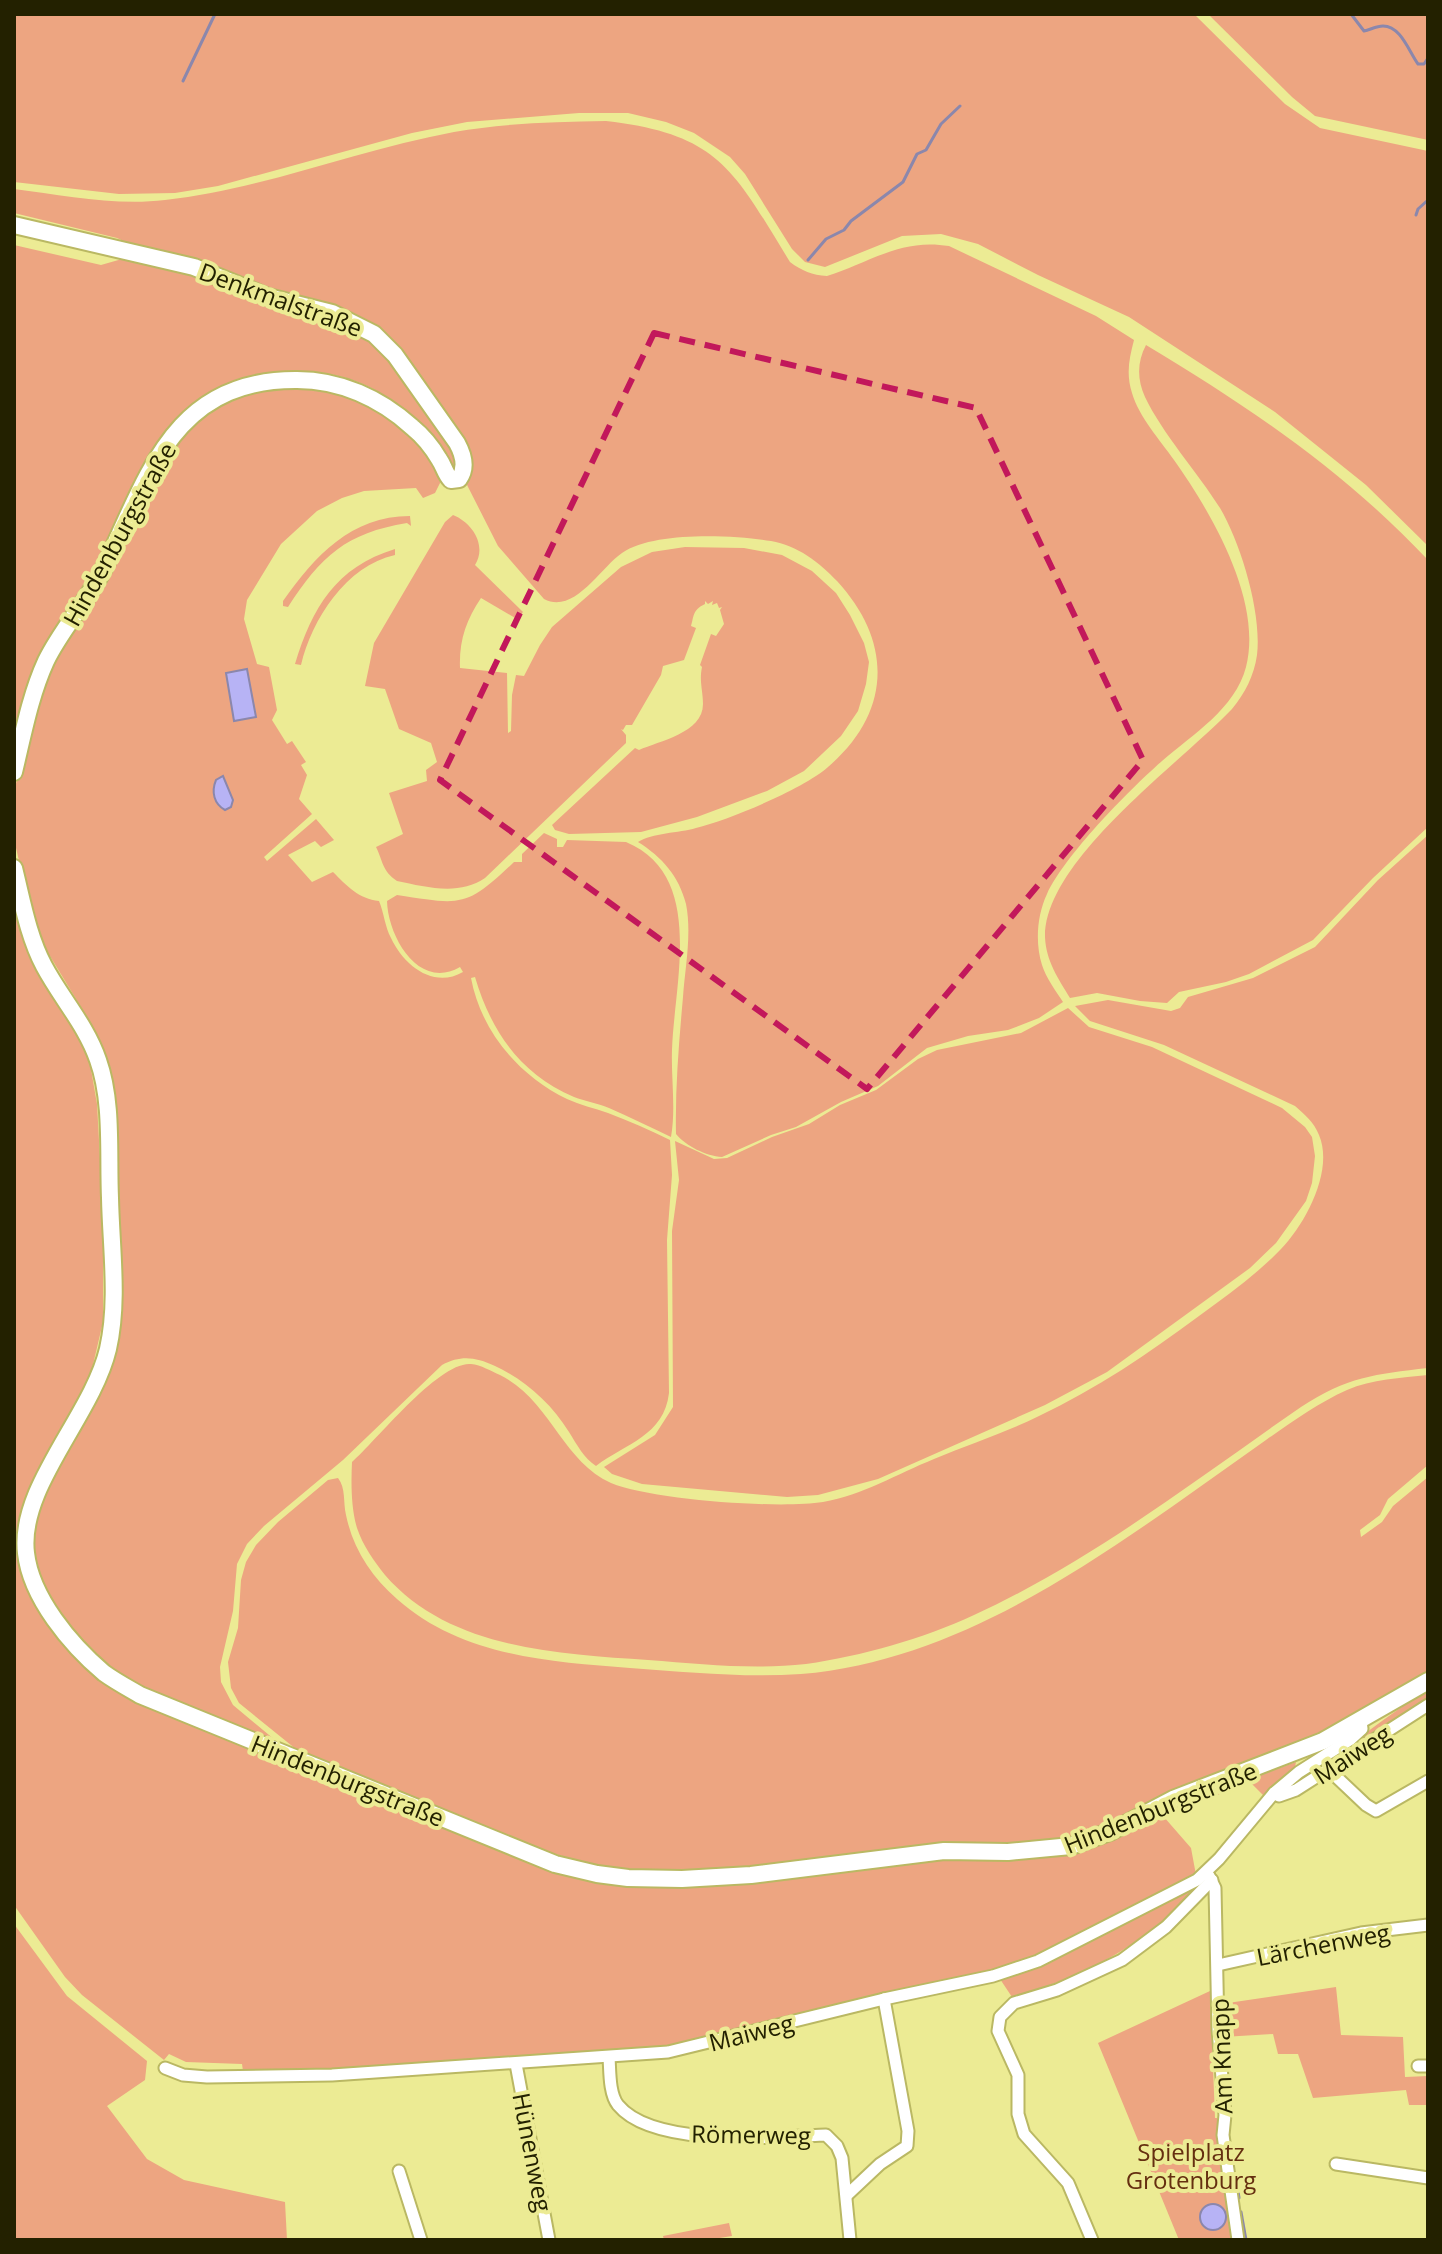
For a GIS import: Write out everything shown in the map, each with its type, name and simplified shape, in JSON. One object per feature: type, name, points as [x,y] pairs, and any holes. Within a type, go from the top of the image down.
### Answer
[{"type":"main road","name":"Denkmalstraße","points":[[14,225],[194,267],[268,297],[332,313],[365,328],[395,355],[457,443],[463,464],[462,476],[457,480]]},
{"type":"main road","name":"Hindenburgstraße","points":[[14,772],[36,689],[52,651],[99,577],[146,475],[175,434],[192,415],[213,400],[235,390],[275,381],[316,381],[344,386],[379,402],[405,420],[432,448],[449,479],[457,480]]},
{"type":"main road","name":"Hindenburgstraße","points":[[14,868],[40,957],[86,1032],[101,1072],[107,1105],[112,1295],[108,1349],[94,1388],[34,1499],[25,1534],[26,1553],[34,1581],[53,1615],[106,1675],[140,1695],[555,1864],[628,1878],[682,1879],[751,1875],[944,1851],[1008,1852],[1071,1846],[1112,1831],[1173,1799],[1311,1747],[1428,1681]]},
{"type":"street","name":"Maiweg","points":[[1274,1793],[1286,1795],[1428,1705]]},
{"type":"street","name":"Maiweg","points":[[165,2068],[183,2075],[252,2077],[516,2064],[668,2052],[884,1999],[993,1976],[1038,1961],[1210,1876],[1274,1793],[1299,1772],[1351,1739],[1362,1729],[1361,1721]]},
{"type":"street","points":[[1329,1770],[1376,1811],[1428,1781]]},
{"type":"street","points":[[1092,2240],[1068,2183],[1024,2134],[1018,2114],[1018,2075],[998,2031],[1000,2017],[1014,2003],[1057,1990],[1122,1960],[1166,1927],[1210,1876]]},
{"type":"street","name":"Am Knapp","points":[[1210,1876],[1215,1888],[1218,2029],[1225,2115],[1223,2135],[1238,2240]]},
{"type":"street","name":"Lärchenweg","points":[[1218,1965],[1361,1933],[1428,1925]]},
{"type":"street","points":[[847,2195],[880,2164],[907,2146],[908,2131],[884,1999]]},
{"type":"street","name":"Römerweg","points":[[609,2057],[617,2103],[635,2118],[663,2129],[703,2136],[826,2135],[837,2146],[842,2158],[850,2240]]},
{"type":"street","name":"Hünenweg","points":[[516,2064],[549,2240]]},
{"type":"street","points":[[1336,2164],[1428,2178]]},
{"type":"street","points":[[399,2171],[421,2240]]},
{"type":"highlighted area","points":[[654,333],[976,408],[1143,760],[867,1089],[440,780]]},
{"type":"green space","points":[[14,14],[1194,14],[1285,104],[1320,128],[1428,151],[1428,546],[1366,485],[1275,412],[1129,317],[978,244],[941,234],[902,236],[825,267],[805,262],[792,249],[745,174],[730,157],[694,133],[666,122],[628,113],[579,113],[467,122],[412,133],[218,186],[175,193],[119,194],[14,182]]},
{"type":"green space","points":[[1208,14],[1428,14],[1428,140],[1315,116]]},
{"type":"green space","points":[[606,121],[675,136],[700,147],[720,162],[754,203],[790,262],[807,272],[827,276],[901,248],[932,244],[949,246],[1096,316],[1134,340],[1129,373],[1135,402],[1218,531],[1240,586],[1247,614],[1249,641],[1246,667],[1233,696],[1212,720],[1162,761],[1116,806],[1068,861],[1047,894],[1039,920],[1038,948],[1044,970],[1063,1002],[1039,1018],[1008,1030],[968,1036],[927,1048],[878,1086],[796,1127],[722,1157],[697,1150],[676,1134],[688,915],[674,876],[655,854],[638,842],[710,824],[765,803],[817,776],[849,746],[874,700],[878,676],[876,652],[855,604],[830,574],[799,551],[771,541],[716,536],[673,538],[636,546],[622,553],[586,588],[566,601],[544,599],[498,546],[465,481],[468,468],[401,354],[318,304],[117,238],[14,213],[14,189],[108,201],[165,200],[238,187],[454,132],[511,125]]},
{"type":"green space","points":[[14,245],[101,265],[122,259],[124,255],[138,257],[332,316],[379,344],[458,458],[455,473],[400,408],[380,393],[332,374],[279,371],[253,375],[207,394],[175,422],[141,469],[93,573],[62,618],[43,653],[26,694],[14,738]]},
{"type":"green space","points":[[1146,345],[1295,443],[1363,497],[1428,560],[1428,827],[1313,940],[1249,974],[1179,992],[1167,1003],[1097,993],[1070,998],[1050,962],[1045,937],[1051,907],[1067,876],[1119,814],[1232,709],[1248,684],[1257,655],[1253,600],[1228,523],[1161,425],[1142,390],[1140,364]]},
{"type":"green space","points":[[291,388],[337,394],[381,412],[417,441],[441,481],[435,493],[423,498],[416,488],[364,491],[317,511],[281,544],[247,600],[244,619],[257,664],[269,667],[277,710],[272,720],[287,744],[292,741],[306,762],[301,765],[307,775],[299,799],[312,814],[264,857],[267,861],[316,819],[334,840],[321,847],[315,841],[288,855],[312,882],[333,872],[359,895],[379,901],[389,934],[404,958],[421,972],[441,978],[463,972],[460,967],[445,973],[431,972],[408,956],[393,930],[387,901],[397,895],[436,901],[462,900],[485,888],[514,862],[522,862],[522,854],[544,833],[557,839],[557,847],[563,847],[567,840],[626,842],[651,858],[667,879],[676,905],[680,933],[672,1050],[671,1137],[609,1108],[574,1097],[538,1076],[510,1049],[499,1033],[475,977],[471,978],[483,1016],[493,1033],[504,1049],[533,1077],[567,1099],[670,1140],[672,1175],[667,1240],[669,1393],[666,1408],[652,1429],[596,1466],[581,1451],[554,1411],[517,1378],[474,1359],[455,1360],[442,1365],[343,1460],[264,1526],[247,1544],[237,1564],[233,1611],[220,1667],[221,1682],[233,1705],[281,1745],[123,1679],[89,1651],[58,1612],[35,1570],[30,1534],[47,1485],[83,1425],[101,1386],[111,1350],[102,1050],[90,1022],[42,943],[14,839],[14,791],[51,666],[142,495],[182,436],[197,419],[218,405],[241,395]]},
{"type":"green space","points":[[453,515],[467,524],[476,536],[479,550],[475,565],[523,612],[517,619],[481,598],[471,614],[462,640],[460,668],[507,673],[508,733],[511,731],[516,675],[524,676],[552,627],[621,567],[652,552],[685,547],[744,548],[782,555],[812,571],[836,593],[864,643],[869,662],[858,711],[841,736],[804,771],[767,791],[697,817],[641,832],[569,834],[555,830],[552,825],[635,748],[639,750],[668,739],[696,722],[703,704],[700,665],[711,634],[716,636],[724,624],[722,607],[719,608],[717,603],[712,605],[713,601],[708,604],[705,601],[694,614],[691,626],[696,628],[684,660],[663,666],[661,675],[632,725],[621,729],[626,735],[626,743],[485,878],[475,884],[453,888],[397,881],[386,870],[376,847],[403,834],[389,793],[427,781],[426,770],[437,762],[431,743],[399,729],[385,689],[365,686],[374,643],[445,522]]},
{"type":"green space","points":[[410,516],[411,526],[407,523],[367,533],[337,550],[312,574],[288,607],[283,606],[283,601],[308,569],[336,542],[370,523]]},
{"type":"green space","points":[[395,549],[395,555],[361,570],[334,597],[313,630],[301,665],[295,664],[310,625],[329,592],[357,567]]},
{"type":"green space","points":[[1428,835],[1428,1368],[1362,1378],[1317,1397],[1101,1545],[1018,1594],[913,1639],[827,1661],[786,1666],[727,1666],[578,1655],[507,1643],[440,1619],[411,1600],[373,1559],[362,1541],[355,1520],[352,1462],[408,1404],[442,1375],[458,1366],[478,1366],[517,1386],[545,1415],[580,1460],[611,1483],[684,1498],[747,1504],[803,1504],[823,1502],[880,1484],[1026,1422],[1101,1383],[1160,1344],[1252,1276],[1290,1238],[1315,1195],[1323,1164],[1323,1149],[1315,1126],[1295,1106],[1164,1045],[1090,1021],[1075,1006],[1108,1000],[1171,1011],[1180,1008],[1188,997],[1253,978],[1315,947],[1378,880]]},
{"type":"green space","points":[[14,891],[88,1052],[97,1104],[103,1212],[103,1322],[92,1369],[20,1512],[19,1541],[80,1658],[303,1766],[554,1871],[751,1882],[943,1859],[1008,1859],[1072,1853],[1195,1799],[1296,1762],[1295,1767],[1264,1796],[1250,1782],[1164,1817],[1191,1848],[1196,1875],[1037,1957],[994,1970],[883,1993],[668,2046],[291,2071],[243,2071],[242,2064],[186,2062],[169,2054],[164,2060],[82,1995],[65,1977],[14,1905]]},
{"type":"green space","points":[[1068,1008],[1089,1027],[1152,1047],[1282,1108],[1305,1127],[1312,1137],[1315,1156],[1312,1183],[1306,1201],[1276,1243],[1250,1268],[1107,1372],[1045,1405],[878,1479],[818,1495],[787,1497],[642,1484],[612,1474],[604,1467],[655,1435],[673,1407],[672,1231],[679,1180],[675,1141],[714,1159],[727,1158],[809,1124],[840,1105],[876,1090],[918,1059],[937,1050],[1021,1033]]},
{"type":"green space","points":[[1428,1375],[1428,1465],[1388,1499],[1380,1515],[1360,1530],[1361,1537],[1382,1522],[1393,1506],[1428,1477],[1428,1674],[1359,1716],[1070,1839],[1009,1844],[944,1844],[752,1868],[630,1870],[601,1867],[527,1846],[302,1754],[239,1703],[231,1688],[228,1662],[238,1628],[241,1580],[246,1562],[256,1545],[278,1522],[328,1480],[338,1478],[341,1482],[349,1527],[371,1571],[397,1599],[449,1633],[507,1653],[568,1663],[716,1674],[801,1674],[853,1667],[902,1654],[998,1615],[1087,1563],[1326,1401],[1366,1383]]},
{"type":"green space","points":[[1428,1690],[1428,1701],[1309,1779],[1307,1776]]},
{"type":"green space","points":[[1201,1885],[1137,1941],[1066,1979],[1012,1997],[1000,1979]]},
{"type":"green space","points":[[14,1924],[67,1996],[147,2061],[145,2080],[107,2106],[147,2159],[184,2180],[285,2202],[287,2240],[14,2240]]},
{"type":"green space","points":[[1336,1987],[1341,2035],[1403,2037],[1405,2077],[1428,2076],[1428,2105],[1409,2105],[1406,2090],[1313,2098],[1298,2054],[1278,2054],[1273,2034],[1223,2037],[1221,2004]]},
{"type":"green space","name":"Spielplatz Grotenburg","points":[[1210,1991],[1215,2118],[1235,2240],[1179,2240],[1098,2043]]},
{"type":"green space","points":[[729,2223],[732,2236],[707,2240],[664,2240],[663,2236]]},
{"type":"shaded area","points":[[247,669],[256,717],[234,721],[226,673]]},
{"type":"shaded area","points":[[223,776],[233,800],[231,807],[225,810],[216,801],[214,793],[216,780]]},
{"type":"shaded area","points":[[1213,2204],[1222,2208],[1226,2217],[1222,2226],[1213,2230],[1204,2226],[1200,2217],[1204,2208]]},
{"type":"waterway","points":[[183,81],[215,14]]},
{"type":"waterway","points":[[1351,14],[1364,31],[1383,26],[1395,30],[1418,64],[1424,64],[1428,58]]},
{"type":"waterway","points":[[808,260],[826,239],[844,230],[851,221],[903,182],[917,154],[926,150],[941,124],[960,106]]},
{"type":"waterway","points":[[1416,215],[1428,200]]},
{"type":"waterway","points":[[1237,2179],[1239,2198]]},
{"type":"waterway","points":[[1241,2212],[1246,2240]]}]
